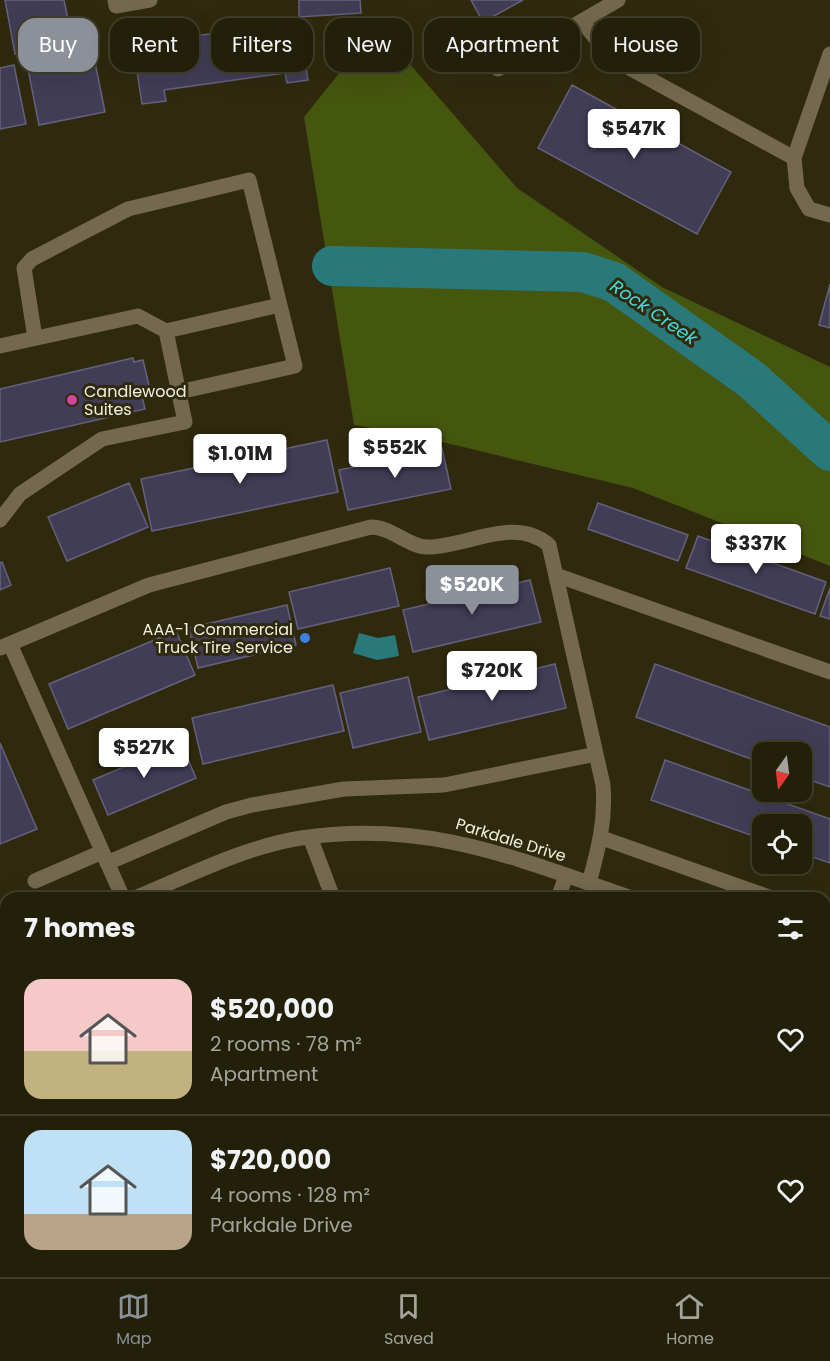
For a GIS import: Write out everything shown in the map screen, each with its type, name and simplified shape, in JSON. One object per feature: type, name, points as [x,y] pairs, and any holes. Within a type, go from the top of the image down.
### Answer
[{"type":"street","points":[[115,0],[116,6],[150,0]]},
{"type":"street","points":[[618,0],[582,21],[611,58],[794,158]]},
{"type":"street","points":[[830,54],[794,158],[797,188],[809,209],[830,215]]},
{"type":"street","points":[[35,338],[24,282],[24,268],[32,259],[128,209],[249,180],[295,366],[179,392]]},
{"type":"street","points":[[0,346],[138,316],[166,331],[280,305]]},
{"type":"street","points":[[0,520],[20,494],[102,439],[185,422],[166,331]]},
{"type":"street","points":[[120,892],[5,646],[149,585],[371,527],[387,529],[427,547],[517,531],[531,534],[549,545],[603,785],[605,811],[602,838],[589,883]]},
{"type":"street","points":[[556,575],[830,672]]},
{"type":"street","points":[[35,881],[104,858],[226,812],[252,805],[344,789],[444,784],[596,754]]},
{"type":"street","name":"Parkdale Drive","points":[[150,892],[260,848],[310,837],[389,833],[438,837],[490,849],[612,892]]},
{"type":"street","points":[[310,837],[331,892]]},
{"type":"street","points":[[602,838],[755,892]]},
{"type":"street","points":[[560,892],[566,876]]},
{"type":"green space","points":[[412,66],[517,188],[662,287],[830,367],[830,566],[633,488],[413,435],[354,425],[304,117],[340,72],[412,72]]},
{"type":"water","points":[[359,633],[378,638],[395,635],[399,656],[377,660],[353,653]]},
{"type":"building","points":[[5,0],[64,0],[68,18],[18,18],[18,53],[15,54]]},
{"type":"building","points":[[299,0],[360,0],[361,13],[299,17]]},
{"type":"building","points":[[471,0],[523,0],[490,18],[481,18]]},
{"type":"building","points":[[211,34],[211,72],[307,72],[308,80],[287,83],[285,73],[164,90],[166,101],[142,104],[137,72],[199,72],[199,35]]},
{"type":"building","points":[[14,65],[26,124],[0,129],[0,68]]},
{"type":"building","points":[[29,72],[97,72],[105,112],[39,125]]},
{"type":"building","points":[[572,85],[731,172],[697,234],[538,148]]},
{"type":"building","points":[[830,284],[830,328],[819,325]]},
{"type":"building","name":"Candlewood Suites","points":[[133,358],[134,362],[143,360],[150,390],[141,392],[145,409],[0,442],[0,389]]},
{"type":"building","points":[[327,440],[338,492],[152,531],[141,479]]},
{"type":"building","points":[[442,448],[451,489],[348,510],[339,470]]},
{"type":"building","points":[[129,483],[148,527],[67,561],[48,517]]},
{"type":"building","points":[[598,503],[688,535],[678,561],[588,529]]},
{"type":"building","points":[[698,536],[826,582],[815,614],[686,568]]},
{"type":"building","points":[[2,562],[11,585],[0,590],[0,563]]},
{"type":"building","points":[[390,568],[399,606],[298,629],[289,592]]},
{"type":"building","points":[[530,580],[541,622],[413,652],[403,610]]},
{"type":"building","points":[[830,588],[830,619],[820,616]]},
{"type":"building","points":[[287,605],[296,645],[198,668],[189,628]]},
{"type":"building","points":[[176,631],[195,675],[68,729],[49,684]]},
{"type":"building","points":[[555,664],[566,708],[429,740],[418,697]]},
{"type":"building","points":[[655,664],[830,727],[830,787],[812,781],[812,742],[752,742],[752,759],[636,717]]},
{"type":"building","points":[[408,677],[421,732],[353,748],[340,693]]},
{"type":"building","points":[[333,685],[344,731],[203,764],[192,718]]},
{"type":"building","points":[[0,743],[37,829],[0,844]]},
{"type":"building","points":[[181,743],[196,778],[108,815],[93,780]]},
{"type":"building","points":[[665,760],[752,791],[752,802],[782,802],[830,819],[830,863],[812,857],[812,814],[752,814],[752,835],[651,800]]},
{"type":"waterway","name":"Rock Creek","points":[[332,266],[583,272],[614,282],[752,380],[830,451]]},
{"type":"place","name":"Candlewood Suites","points":[[72,400]]},
{"type":"place","name":"AAA-1 Commercial Truck Tire Service","points":[[305,638]]}]
